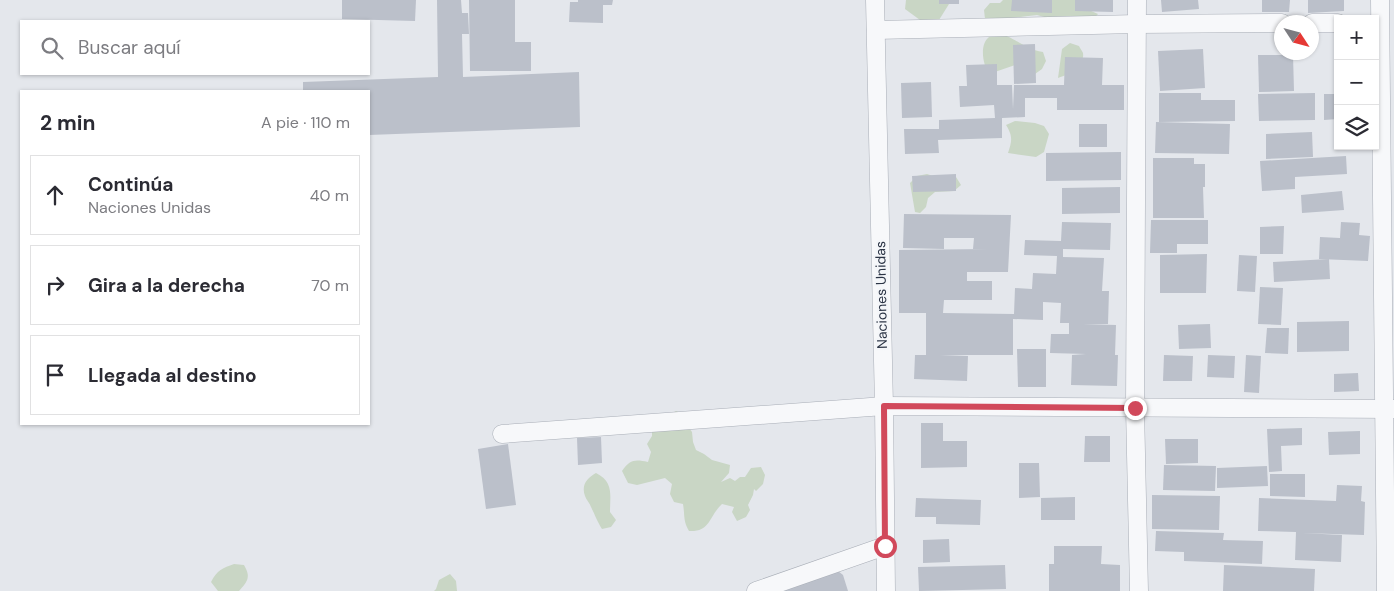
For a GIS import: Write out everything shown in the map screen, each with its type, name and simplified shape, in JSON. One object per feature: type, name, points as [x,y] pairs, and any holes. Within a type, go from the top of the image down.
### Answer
[{"type":"street","name":"Naciones Unidas","points":[[875,0],[886,591]]},
{"type":"street","points":[[1137,0],[1135,408],[1140,591]]},
{"type":"street","points":[[1380,0],[1383,22],[1390,409],[1386,591]]},
{"type":"street","points":[[1319,23],[1334,22]]},
{"type":"street","points":[[876,30],[1274,23]]},
{"type":"street","points":[[502,434],[884,406],[1390,409]]},
{"type":"street","points":[[756,591],[885,546]]},
{"type":"green space","points":[[906,0],[950,0],[939,20],[920,20],[905,9]]},
{"type":"green space","points":[[1003,0],[1079,0],[1089,10],[1098,14],[1092,21],[1055,20],[1037,15],[995,20],[985,19],[984,10],[990,3],[1000,3]]},
{"type":"green space","points":[[996,33],[1009,37],[1030,49],[1043,52],[1046,61],[1042,69],[1035,74],[1021,63],[989,74],[985,66],[983,50],[986,41]]},
{"type":"green space","points":[[1070,43],[1079,46],[1083,53],[1083,58],[1079,66],[1058,78],[1062,49]]},
{"type":"green space","points":[[1015,121],[1044,126],[1049,134],[1044,152],[1036,157],[1008,153],[1011,139],[1006,125]]},
{"type":"green space","points":[[927,174],[936,177],[956,177],[961,185],[954,191],[935,192],[928,198],[926,207],[920,213],[915,212],[910,183],[917,176]]},
{"type":"green space","points":[[676,411],[685,415],[686,424],[692,432],[696,450],[712,460],[730,465],[729,473],[721,482],[730,478],[735,481],[740,477],[745,477],[751,468],[761,467],[765,475],[763,484],[756,491],[754,489],[748,505],[750,510],[746,517],[737,521],[732,512],[734,507],[722,504],[705,526],[696,531],[689,531],[685,521],[683,504],[674,502],[670,494],[672,484],[665,478],[637,485],[628,483],[622,471],[627,465],[633,461],[648,462],[651,452],[647,444],[652,436],[652,426]]},
{"type":"green space","points":[[596,473],[606,480],[610,490],[610,512],[616,520],[611,527],[602,529],[584,492],[586,482]]},
{"type":"green space","points":[[234,564],[244,565],[248,576],[246,582],[239,591],[218,591],[211,582],[213,578],[221,570]]},
{"type":"green space","points":[[450,574],[456,581],[457,591],[434,591],[439,580]]},
{"type":"building","points":[[342,0],[416,0],[415,21],[342,19]]},
{"type":"building","points":[[437,0],[461,0],[462,13],[468,13],[469,34],[462,34],[463,77],[579,72],[580,127],[370,135],[370,90],[303,90],[303,82],[438,77]]},
{"type":"building","points":[[469,0],[515,0],[515,42],[531,42],[531,71],[470,71]]},
{"type":"building","points":[[578,0],[613,0],[612,5],[603,5],[603,23],[569,22],[570,2],[578,2]]},
{"type":"building","points":[[939,0],[959,0],[959,4],[939,4]]},
{"type":"building","points":[[1012,0],[1052,0],[1052,13],[1011,11]]},
{"type":"building","points":[[1075,0],[1113,0],[1113,12],[1075,11]]},
{"type":"building","points":[[1161,0],[1198,0],[1199,9],[1162,12]]},
{"type":"building","points":[[1262,0],[1290,0],[1289,12],[1262,12]]},
{"type":"building","points":[[1308,0],[1344,0],[1344,11],[1308,13]]},
{"type":"building","points":[[1035,44],[1036,83],[1014,84],[1013,45]]},
{"type":"building","points":[[1203,49],[1205,88],[1160,91],[1158,51]]},
{"type":"building","points":[[1258,55],[1274,55],[1274,60],[1293,60],[1294,91],[1259,92]]},
{"type":"building","points":[[1065,57],[1103,58],[1102,85],[1124,85],[1124,110],[1057,110],[1057,98],[1025,98],[1025,117],[1002,118],[1002,138],[938,140],[939,153],[905,154],[904,129],[939,129],[939,120],[995,118],[994,105],[960,107],[959,86],[967,86],[966,65],[997,64],[997,85],[1012,85],[1013,109],[1014,85],[1064,85]]},
{"type":"building","points":[[931,82],[932,117],[902,118],[901,83]]},
{"type":"building","points":[[1159,93],[1201,93],[1201,100],[1235,100],[1235,121],[1159,122]]},
{"type":"building","points":[[1315,93],[1315,120],[1259,121],[1258,94]]},
{"type":"building","points":[[1324,94],[1334,94],[1334,119],[1324,120]]},
{"type":"building","points":[[1156,122],[1230,124],[1229,154],[1155,153]]},
{"type":"building","points":[[1079,124],[1107,124],[1107,147],[1079,147]]},
{"type":"building","points":[[1312,132],[1313,157],[1266,159],[1266,134]]},
{"type":"building","points":[[1121,152],[1121,180],[1046,181],[1046,153]]},
{"type":"building","points":[[1346,156],[1347,174],[1295,177],[1295,189],[1262,191],[1260,161]]},
{"type":"building","points":[[1153,158],[1194,158],[1194,164],[1205,164],[1205,187],[1203,187],[1204,218],[1153,218]]},
{"type":"building","points":[[956,174],[956,191],[913,192],[912,176]]},
{"type":"building","points":[[1120,187],[1120,213],[1062,214],[1062,188]]},
{"type":"building","points":[[1342,191],[1344,210],[1302,213],[1301,195]]},
{"type":"building","points":[[904,214],[1011,215],[1008,272],[967,272],[967,281],[992,281],[992,300],[944,300],[943,313],[1014,314],[1015,288],[1032,289],[1033,273],[1056,274],[1057,256],[1024,255],[1025,240],[1061,241],[1062,222],[1111,223],[1110,250],[1063,249],[1063,257],[1104,258],[1102,291],[1109,291],[1108,324],[1083,324],[1116,325],[1115,355],[1118,355],[1117,386],[1071,385],[1072,355],[1086,354],[1050,353],[1051,334],[1069,334],[1069,323],[1060,323],[1061,303],[1043,302],[1043,320],[1013,319],[1013,355],[940,355],[968,356],[967,381],[914,379],[915,355],[926,355],[926,313],[899,313],[899,250],[987,249],[973,249],[974,238],[944,238],[944,249],[903,248]]},
{"type":"building","points":[[1151,220],[1208,220],[1208,244],[1177,244],[1177,253],[1150,253]]},
{"type":"building","points":[[1341,222],[1360,223],[1359,235],[1370,236],[1368,261],[1319,259],[1320,237],[1340,238]]},
{"type":"building","points":[[1284,226],[1283,254],[1260,254],[1260,227]]},
{"type":"building","points":[[1207,254],[1206,293],[1160,293],[1160,255]]},
{"type":"building","points":[[1239,255],[1257,256],[1255,292],[1237,291]]},
{"type":"building","points":[[1329,259],[1330,279],[1274,282],[1273,262]]},
{"type":"building","points":[[1260,287],[1283,288],[1281,325],[1258,324]]},
{"type":"building","points":[[1349,321],[1349,351],[1297,352],[1297,322]]},
{"type":"building","points":[[1210,324],[1211,348],[1179,349],[1178,325]]},
{"type":"building","points":[[1267,328],[1289,328],[1288,354],[1265,353]]},
{"type":"building","points":[[1017,349],[1046,349],[1046,387],[1018,387]]},
{"type":"building","points":[[1164,355],[1193,356],[1192,381],[1163,381]]},
{"type":"building","points":[[1208,355],[1235,356],[1234,378],[1207,377]]},
{"type":"building","points":[[1246,355],[1261,356],[1259,393],[1244,392]]},
{"type":"building","points":[[1358,373],[1359,391],[1334,392],[1334,374]]},
{"type":"building","points":[[921,423],[943,423],[943,441],[967,441],[967,467],[921,468]]},
{"type":"building","points":[[1302,428],[1302,445],[1281,446],[1282,471],[1269,472],[1267,429]]},
{"type":"building","points":[[1360,431],[1360,454],[1329,455],[1328,432]]},
{"type":"building","points":[[1085,436],[1110,436],[1110,462],[1084,462]]},
{"type":"building","points":[[601,437],[602,463],[578,465],[577,438]]},
{"type":"building","points":[[1165,439],[1198,439],[1198,463],[1166,464]]},
{"type":"building","points":[[508,444],[516,505],[486,509],[478,449]]},
{"type":"building","points":[[1019,463],[1039,463],[1040,497],[1019,498]]},
{"type":"building","points":[[1164,465],[1216,466],[1215,491],[1163,490]]},
{"type":"building","points":[[1267,466],[1268,486],[1217,488],[1217,468]]},
{"type":"building","points":[[1270,474],[1305,474],[1305,497],[1270,496]]},
{"type":"building","points":[[1337,485],[1362,486],[1361,501],[1365,502],[1364,535],[1302,533],[1342,535],[1341,562],[1295,560],[1296,532],[1258,531],[1259,498],[1336,501]]},
{"type":"building","points":[[1152,495],[1220,496],[1219,530],[1152,529]]},
{"type":"building","points":[[1075,497],[1075,520],[1041,520],[1041,498]]},
{"type":"building","points":[[916,498],[981,500],[980,525],[936,524],[936,517],[915,517]]},
{"type":"building","points":[[1156,531],[1224,533],[1223,540],[1263,541],[1262,564],[1184,561],[1184,552],[1155,551]]},
{"type":"building","points":[[949,539],[950,562],[923,563],[923,540]]},
{"type":"building","points":[[1054,546],[1102,546],[1101,564],[1120,565],[1120,591],[1049,591],[1049,564],[1054,564]]},
{"type":"building","points":[[1005,565],[1006,589],[919,591],[918,567]]},
{"type":"building","points":[[1224,565],[1315,569],[1314,591],[1223,591]]},
{"type":"building","points":[[833,567],[843,575],[848,591],[773,591]]},
{"type":"route","points":[[885,546],[884,406],[1135,408]]}]
